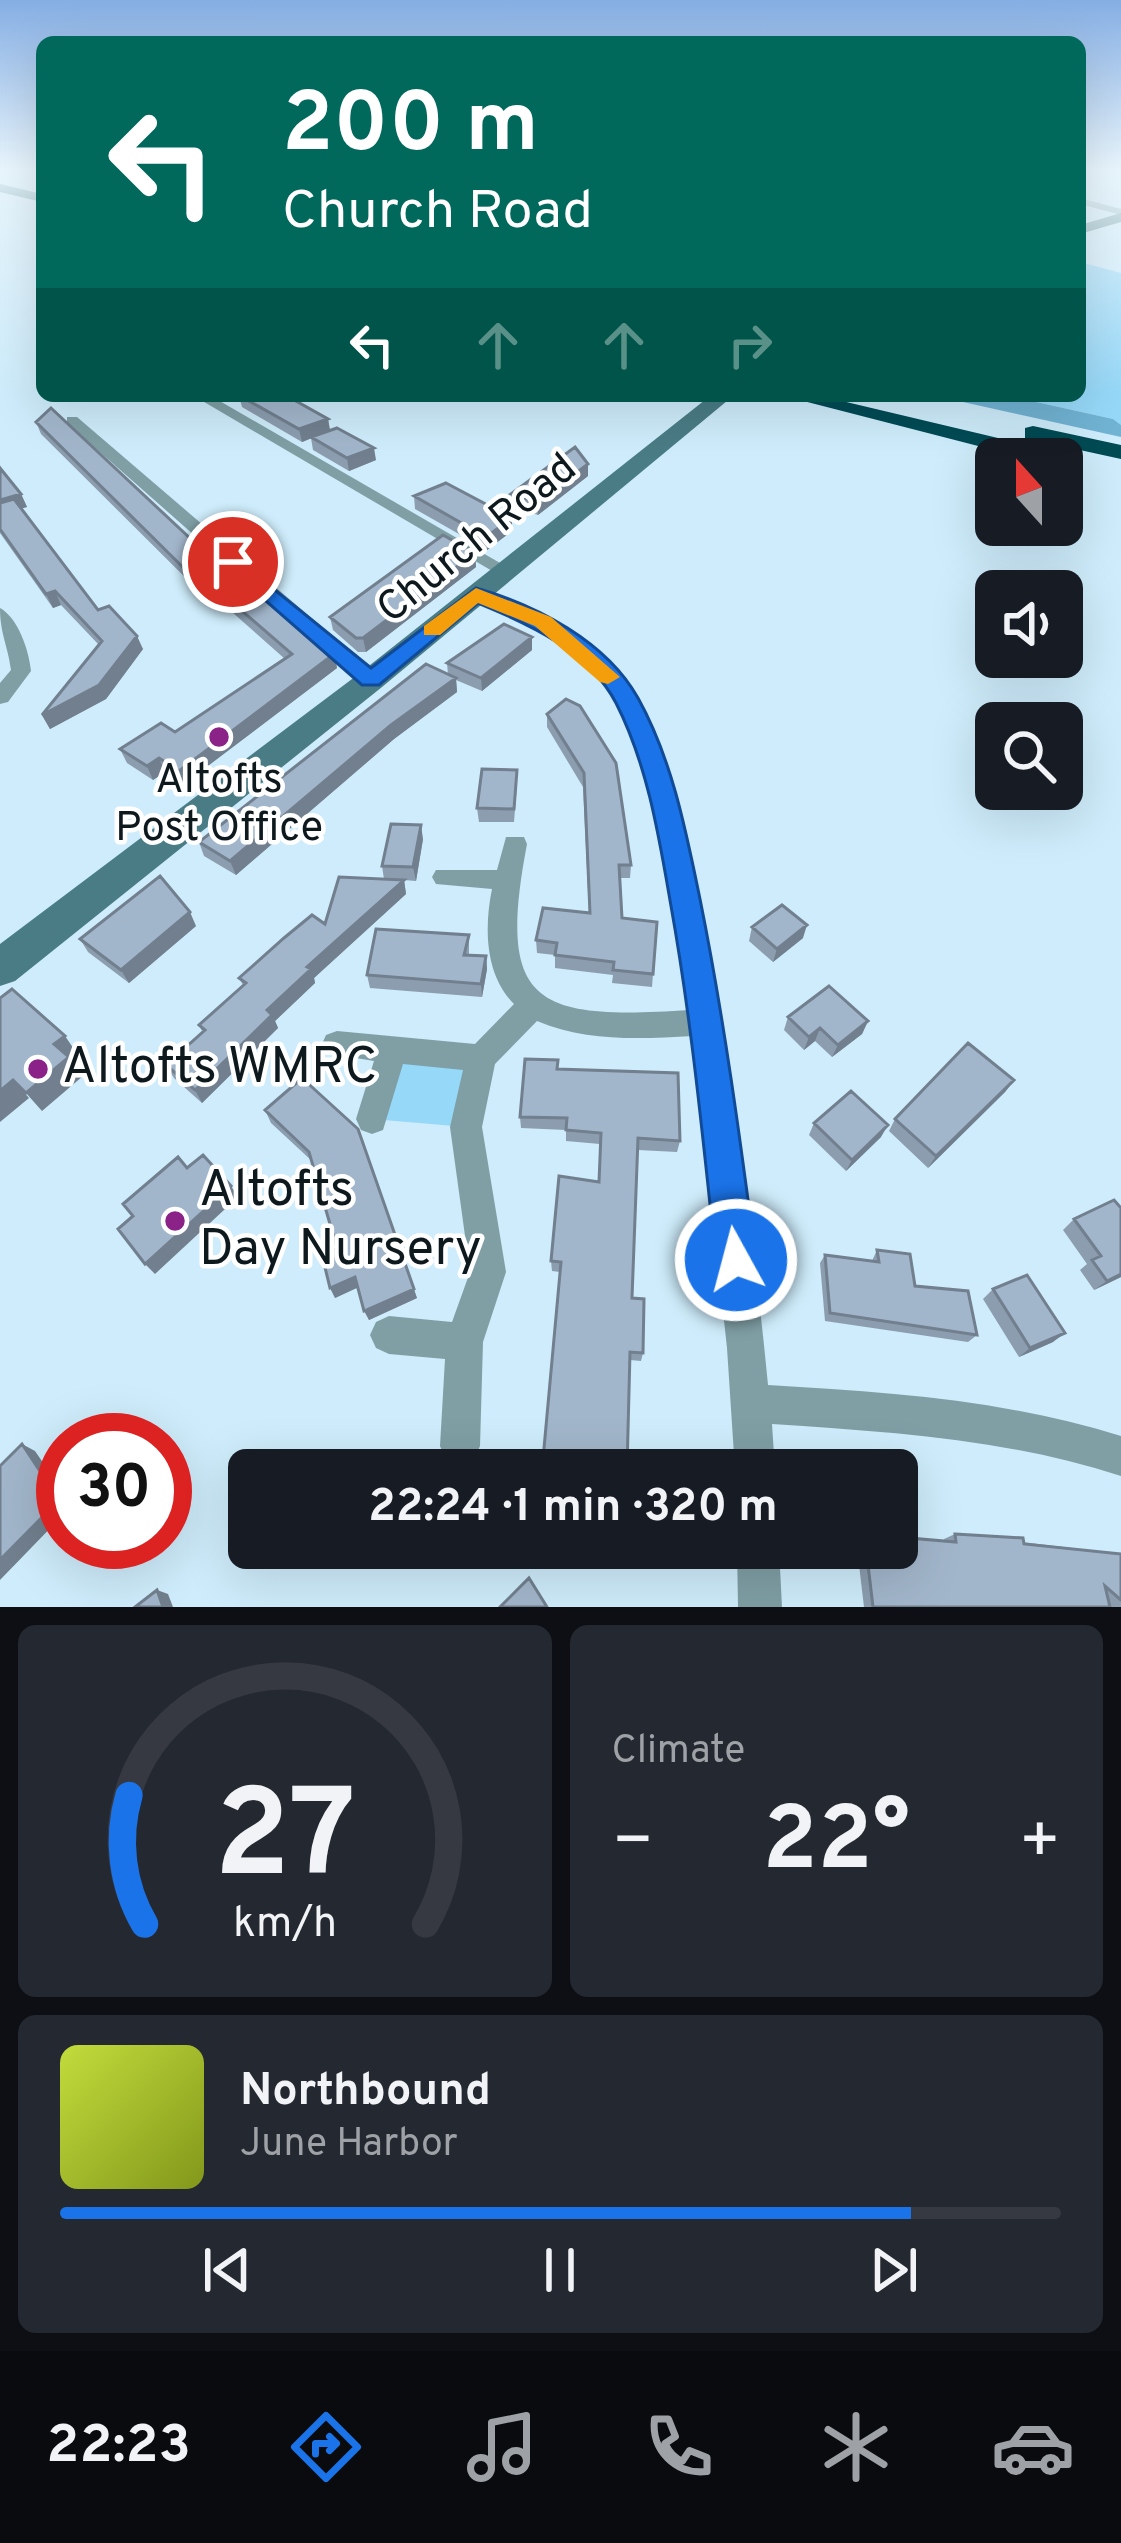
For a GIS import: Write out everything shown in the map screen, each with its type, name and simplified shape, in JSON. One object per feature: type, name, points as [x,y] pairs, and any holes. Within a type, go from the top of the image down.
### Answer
[{"type":"highway","points":[[819,402],[975,439]]},
{"type":"highway","points":[[899,402],[1121,452]]},
{"type":"highway","points":[[1083,465],[1121,474]]},
{"type":"street","points":[[211,402],[505,571]]},
{"type":"street","name":"Church Road","points":[[0,968],[371,680],[716,402]]},
{"type":"street","points":[[72,420],[371,680]]},
{"type":"street","points":[[476,595],[543,622],[596,662],[627,699],[668,808],[708,1022],[754,1449]]},
{"type":"street","points":[[0,614],[19,654],[21,671],[0,697]]},
{"type":"street","points":[[514,844],[504,880],[502,950],[512,980],[531,1007],[572,1024],[631,1028],[708,1022]]},
{"type":"street","points":[[445,877],[504,880]]},
{"type":"street","points":[[460,1446],[464,1342],[488,1272],[466,1127],[481,1058],[531,1007]]},
{"type":"street","points":[[337,1044],[481,1058]]},
{"type":"street","points":[[372,1119],[392,1051]]},
{"type":"street","points":[[389,1335],[464,1342]]},
{"type":"street","points":[[752,1402],[967,1418],[1048,1431],[1121,1456]]},
{"type":"street","points":[[759,1569],[760,1607]]},
{"type":"shaded area","points":[[1086,264],[1121,273],[1121,425],[1113,419],[1036,402],[1086,402]]},
{"type":"shaded area","points":[[963,402],[1036,402],[1113,419],[1121,425],[1121,437]]},
{"type":"shaded area","points":[[392,1050],[481,1058],[466,1127],[372,1119]]},
{"type":"building","points":[[251,402],[298,402],[328,419],[299,429]]},
{"type":"building","points":[[51,408],[242,587],[214,598],[36,422]]},
{"type":"building","points":[[337,428],[374,448],[347,458],[311,437]]},
{"type":"building","points":[[575,447],[588,464],[538,502],[511,494]]},
{"type":"building","points":[[0,468],[21,494],[0,500]]},
{"type":"building","points":[[446,483],[512,518],[486,537],[414,496]]},
{"type":"building","points":[[14,499],[98,610],[109,606],[137,636],[99,685],[42,715],[102,641],[55,591],[46,594],[0,529],[0,503]]},
{"type":"building","points":[[443,535],[475,553],[363,638],[356,638],[330,617]]},
{"type":"building","points":[[253,588],[334,654],[179,771],[159,758],[147,766],[120,749],[161,723],[175,732],[292,654],[228,599]]},
{"type":"building","points":[[504,624],[532,637],[481,678],[447,663]]},
{"type":"building","points":[[426,664],[456,678],[391,725],[230,861],[199,842]]},
{"type":"building","points":[[566,699],[580,706],[616,763],[631,865],[619,865],[622,918],[657,922],[653,974],[613,970],[614,962],[555,955],[557,943],[536,940],[543,908],[590,913],[584,773],[547,714]]},
{"type":"building","points":[[482,769],[517,770],[514,809],[477,808]]},
{"type":"building","points":[[391,824],[421,825],[413,867],[382,866]]},
{"type":"building","points":[[160,876],[190,912],[121,970],[80,939]]},
{"type":"building","points":[[339,877],[404,880],[307,967],[311,969],[267,1010],[272,1015],[195,1090],[166,1065],[205,1030],[199,1025],[246,983],[239,978],[284,938],[312,915],[325,924]]},
{"type":"building","points":[[782,905],[807,925],[777,949],[752,927]]},
{"type":"building","points":[[376,929],[469,935],[464,955],[486,956],[481,984],[367,975]]},
{"type":"building","points":[[829,986],[868,1021],[838,1045],[820,1028],[809,1037],[788,1017]]},
{"type":"building","name":"Altofts WMRC","points":[[12,989],[65,1036],[54,1044],[69,1057],[26,1093],[13,1080],[0,1091],[0,998]]},
{"type":"building","points":[[968,1043],[1014,1080],[936,1156],[895,1119]]},
{"type":"building","points":[[525,1059],[558,1060],[557,1069],[678,1073],[680,1141],[638,1138],[632,1298],[644,1299],[643,1353],[630,1352],[628,1449],[544,1449],[561,1262],[551,1261],[559,1176],[599,1182],[601,1133],[566,1130],[567,1118],[520,1117]]},
{"type":"building","points":[[302,1078],[358,1129],[414,1289],[364,1311],[355,1277],[330,1288],[322,1255],[337,1248],[309,1152],[265,1110]]},
{"type":"building","points":[[851,1091],[888,1125],[852,1160],[814,1123]]},
{"type":"building","name":"Altofts Day Nursery","points":[[203,1155],[231,1186],[145,1264],[118,1229],[133,1216],[123,1204],[178,1157],[187,1168]]},
{"type":"building","points":[[1114,1200],[1121,1208],[1121,1274],[1107,1281],[1092,1260],[1101,1256],[1074,1219]]},
{"type":"building","points":[[877,1250],[910,1254],[915,1286],[968,1291],[977,1335],[830,1313],[825,1255],[879,1262]]},
{"type":"building","points":[[1027,1275],[1065,1333],[1030,1348],[993,1289]]},
{"type":"building","points":[[22,1444],[36,1465],[36,1523],[0,1560],[0,1466]]},
{"type":"building","points":[[955,1534],[1023,1538],[1024,1544],[1121,1554],[1121,1600],[1105,1586],[1110,1607],[873,1607],[868,1569],[918,1569],[918,1539],[956,1542]]},
{"type":"building","points":[[529,1578],[547,1607],[500,1607]]},
{"type":"building","points":[[157,1590],[163,1607],[135,1607]]},
{"type":"slow traffic","points":[[432,631],[476,595],[543,622],[596,662],[608,677]]},
{"type":"place","name":"Altofts Post Office","points":[[219,737]]},
{"type":"place","name":"Altofts WMRC","points":[[38,1069]]},
{"type":"place","name":"Altofts Day Nursery","points":[[175,1221]]},
{"type":"route","points":[[233,562],[371,680],[476,595],[543,622],[596,662],[627,699],[668,808],[708,1022],[736,1260]]}]
